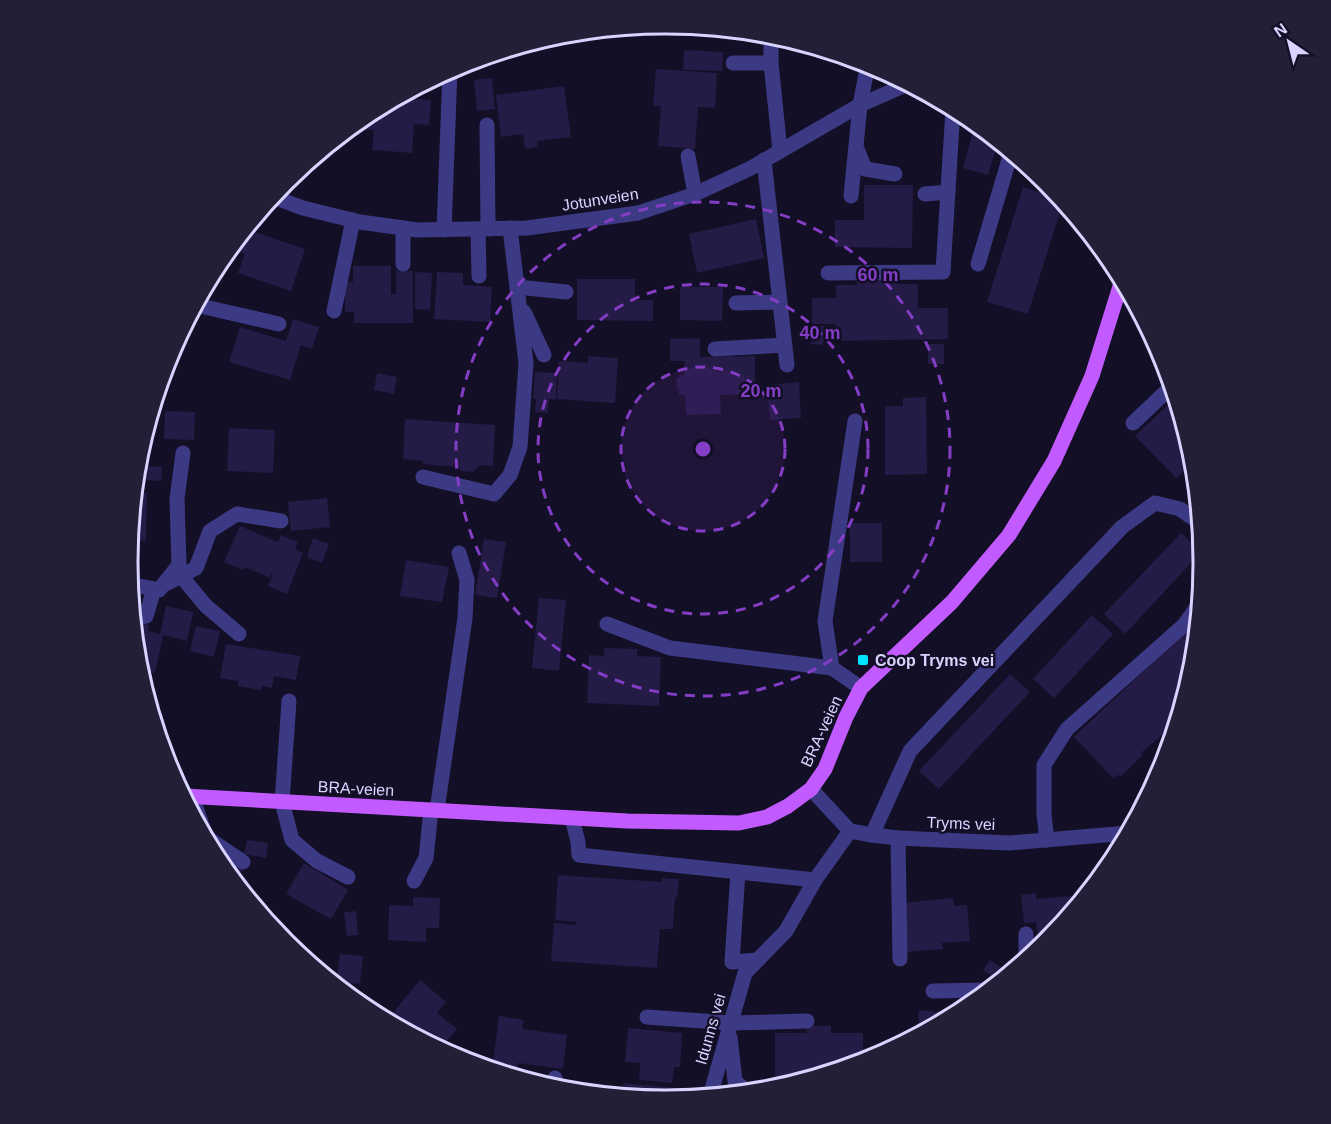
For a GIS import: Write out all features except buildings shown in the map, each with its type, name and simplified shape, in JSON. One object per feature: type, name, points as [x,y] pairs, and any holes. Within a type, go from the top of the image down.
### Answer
[{"type":"main road","name":"BRA-veien","points":[[193,796],[572,819],[739,823],[767,817],[789,806],[811,789],[825,769],[846,717],[861,688],[952,602],[1009,535],[1054,461],[1092,376],[1118,292]]},
{"type":"street","points":[[771,46],[780,151]]},
{"type":"street","points":[[733,63],[771,63]]},
{"type":"street","points":[[851,196],[860,105],[866,75]]},
{"type":"street","points":[[444,230],[450,81]]},
{"type":"street","name":"Jotunveien","points":[[283,200],[303,208],[353,220],[417,230],[527,228],[638,213],[695,194],[764,160],[860,105],[898,88]]},
{"type":"street","points":[[828,273],[943,272],[952,119]]},
{"type":"street","points":[[479,276],[487,125]]},
{"type":"street","points":[[856,146],[865,169],[894,174]]},
{"type":"street","points":[[688,156],[695,194]]},
{"type":"street","points":[[764,160],[787,365]]},
{"type":"street","points":[[978,264],[1009,161]]},
{"type":"street","points":[[925,194],[948,192]]},
{"type":"street","points":[[334,312],[353,220]]},
{"type":"street","points":[[403,228],[403,264]]},
{"type":"street","points":[[423,477],[494,494],[510,475],[520,447],[526,363],[510,228]]},
{"type":"street","points":[[518,294],[566,292]]},
{"type":"street","points":[[518,294],[544,355]]},
{"type":"street","points":[[736,303],[780,302]]},
{"type":"street","points":[[204,307],[279,324]]},
{"type":"street","points":[[715,349],[785,345]]},
{"type":"street","points":[[1133,423],[1165,392]]},
{"type":"street","points":[[832,668],[825,621],[855,421]]},
{"type":"street","points":[[141,617],[146,616],[158,587],[179,565],[177,499],[183,453]]},
{"type":"street","points":[[873,835],[910,751],[1122,527],[1155,503],[1180,509],[1191,517]]},
{"type":"street","points":[[139,585],[158,587],[196,568],[210,531],[237,514],[281,521]]},
{"type":"street","points":[[414,881],[426,858],[465,618],[466,580],[459,553]]},
{"type":"street","points":[[181,576],[206,606],[239,634]]},
{"type":"street","points":[[1047,840],[1044,814],[1044,765],[1067,729],[1184,625],[1190,617]]},
{"type":"street","points":[[607,624],[670,648],[832,668],[861,688]]},
{"type":"street","points":[[289,701],[282,802],[292,840],[317,861],[348,877]]},
{"type":"street","points":[[738,872],[732,962],[758,960],[786,932],[815,880],[850,831],[811,789]]},
{"type":"street","points":[[572,819],[579,855],[815,880]]},
{"type":"street","name":"Tryms vei","points":[[850,831],[898,838],[1009,843],[1117,834]]},
{"type":"street","points":[[898,838],[900,958]]},
{"type":"street","points":[[223,848],[243,862]]},
{"type":"street","points":[[1026,934],[1026,947]]},
{"type":"street","name":"Idunns vei","points":[[713,1087],[745,973],[758,960]]},
{"type":"street","points":[[933,991],[973,990]]},
{"type":"street","points":[[647,1017],[730,1026],[807,1021]]},
{"type":"street","points":[[730,1026],[735,1081],[738,1084]]},
{"type":"place","name":"Coop Tryms vei","points":[[863,660]]}]
